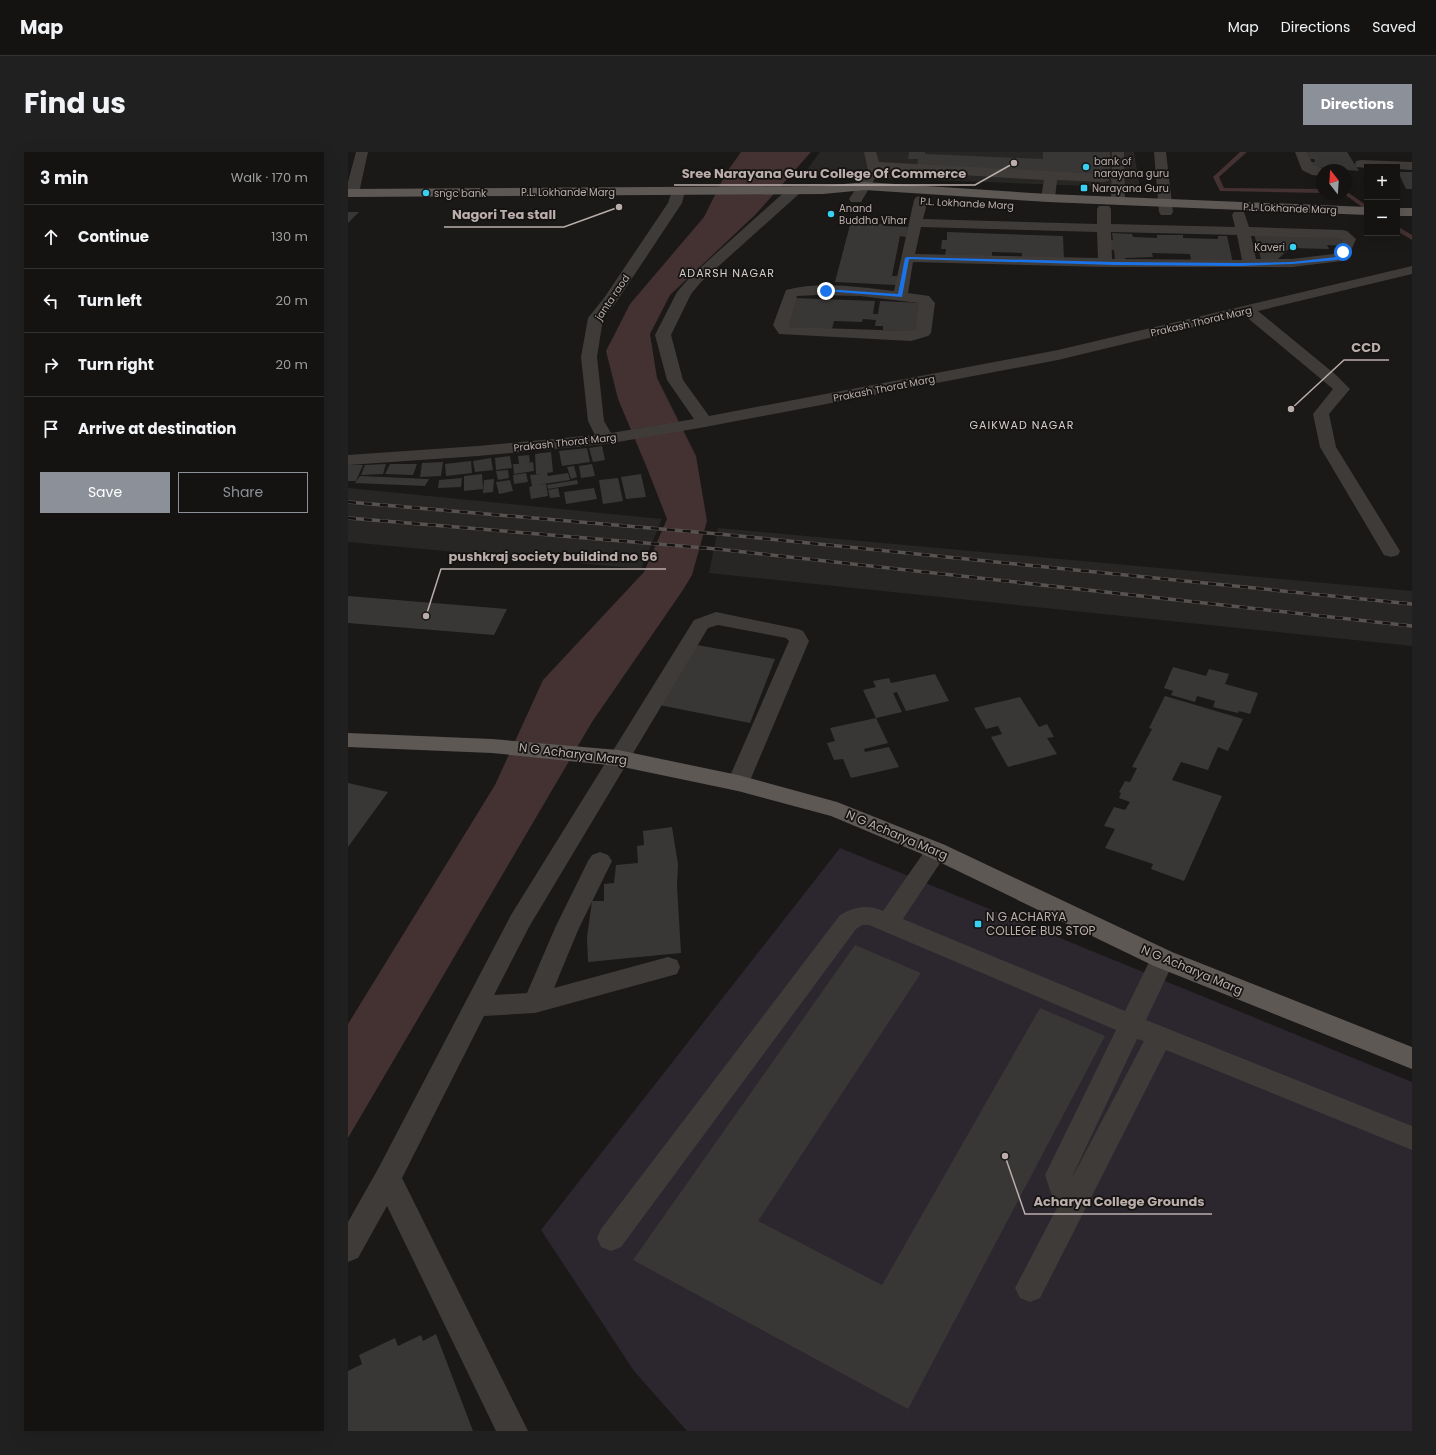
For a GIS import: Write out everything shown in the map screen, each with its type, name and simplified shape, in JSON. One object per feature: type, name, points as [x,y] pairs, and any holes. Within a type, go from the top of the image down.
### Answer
[{"type":"main road","name":"P.L. Lokhande Marg","points":[[350,193],[824,190],[865,186],[1118,201],[1238,215],[1364,219]]},
{"type":"main road","name":"P.L. Lokhande Marg","points":[[824,190],[856,199],[921,200],[1104,209],[1166,207],[1364,211]]},
{"type":"main road","points":[[1400,212],[1412,212]]},
{"type":"main road","points":[[1400,220],[1412,220]]},
{"type":"main road","name":"N G Acharya Marg","points":[[348,740],[492,746],[618,758],[738,783],[837,810],[937,851],[1163,959],[1412,1058]]},
{"type":"street","points":[[350,193],[362,152]]},
{"type":"street","points":[[856,199],[874,170],[870,152]]},
{"type":"street","points":[[1118,152],[1118,201]]},
{"type":"street","points":[[1160,152],[1166,207]]},
{"type":"street","points":[[1302,152],[1307,167],[1316,172]]},
{"type":"street","points":[[1353,152],[1362,172],[1412,166]]},
{"type":"street","points":[[874,166],[1103,178]]},
{"type":"street","points":[[1048,198],[1051,176]]},
{"type":"street","points":[[699,423],[676,380],[663,335],[684,292],[696,279],[780,205],[792,190]]},
{"type":"street","name":"janta raod","points":[[606,439],[596,421],[589,357],[596,318],[610,301],[676,203],[682,191]]},
{"type":"street","points":[[900,296],[907,258],[921,200]]},
{"type":"street","points":[[1104,209],[1103,228],[1105,263]]},
{"type":"street","points":[[1238,215],[1250,264]]},
{"type":"street","points":[[907,258],[1105,263],[1292,263],[1337,258],[1343,252],[1350,239],[1342,234],[916,223]]},
{"type":"street","name":"Prakash Thorat Marg","points":[[348,460],[478,451],[606,439],[699,423],[1058,355],[1412,270]]},
{"type":"street","points":[[804,290],[900,296],[924,299],[928,303],[923,332],[911,336],[784,331],[781,325],[791,293],[804,290]]},
{"type":"street","points":[[1248,310],[1342,389],[1321,414],[1328,447],[1391,551]]},
{"type":"street","points":[[348,1249],[388,1178],[519,922],[701,624],[716,618],[791,633],[796,635],[799,641],[738,783]]},
{"type":"street","points":[[888,923],[937,851]]},
{"type":"street","points":[[535,1003],[567,928],[600,861]]},
{"type":"street","points":[[611,1238],[848,922],[860,916],[871,916],[1131,1025],[1412,1138]]},
{"type":"street","points":[[1078,1195],[1062,1187],[1059,1175],[1163,959]]},
{"type":"street","points":[[476,1006],[535,1003],[668,967]]},
{"type":"street","points":[[1030,1288],[1160,1036]]},
{"type":"street","points":[[388,1178],[512,1431]]},
{"type":"shaded area","points":[[741,152],[811,152],[755,215],[670,295],[650,334],[657,378],[696,456],[707,521],[692,575],[592,722],[348,1138],[348,1024],[495,785],[543,680],[644,572],[667,519],[618,399],[606,351],[630,304],[704,217],[726,173]]},
{"type":"shaded area","points":[[820,152],[1134,152],[1140,188],[803,175]]},
{"type":"shaded area","points":[[348,488],[662,519],[641,569],[348,542]]},
{"type":"shaded area","points":[[718,528],[1412,591],[1412,646],[709,573]]},
{"type":"shaded area","points":[[840,848],[1412,1082],[1412,1431],[687,1431],[634,1371],[541,1230]]},
{"type":"building","points":[[909,152],[1043,159],[1043,152],[1110,152],[1110,174],[917,167],[918,159],[908,159]]},
{"type":"building","points":[[1307,152],[1347,152],[1359,171],[1352,170],[1352,164],[1316,164],[1316,167],[1313,167],[1311,162],[1315,162],[1314,159],[1310,159]]},
{"type":"building","points":[[1400,172],[1412,172],[1412,189],[1406,189],[1400,176]]},
{"type":"building","points":[[348,212],[359,212],[348,223]]},
{"type":"building","points":[[864,223],[908,227],[906,237],[900,236],[892,276],[898,276],[896,285],[835,282],[850,225],[864,225]]},
{"type":"building","points":[[947,232],[1063,236],[1064,260],[1022,259],[1022,253],[992,252],[992,258],[945,257],[946,249],[941,249],[942,240],[947,240]]},
{"type":"building","points":[[1112,233],[1132,234],[1133,237],[1157,238],[1157,235],[1183,235],[1183,238],[1218,239],[1218,236],[1227,236],[1233,263],[1191,260],[1190,254],[1152,253],[1153,257],[1125,258],[1125,260],[1115,260],[1114,250],[1107,250],[1106,240],[1113,240]]},
{"type":"building","name":"Kaveri","points":[[1254,234],[1340,236],[1343,246],[1327,245],[1329,249],[1290,248],[1278,259],[1261,259]]},
{"type":"building","points":[[795,298],[875,301],[873,314],[878,314],[880,301],[922,303],[918,332],[883,330],[883,326],[875,326],[876,320],[863,319],[862,322],[834,321],[832,329],[787,327]]},
{"type":"building","points":[[602,446],[605,460],[593,462],[589,448]]},
{"type":"building","points":[[587,448],[590,462],[562,466],[559,451]]},
{"type":"building","points":[[551,452],[553,472],[547,473],[548,476],[568,473],[570,480],[537,485],[546,484],[548,496],[531,499],[529,487],[532,486],[530,475],[541,474],[536,474],[535,454]]},
{"type":"building","points":[[529,455],[530,462],[525,463],[533,462],[534,471],[514,474],[513,464],[519,464],[518,456]]},
{"type":"building","points":[[510,456],[512,468],[496,470],[495,458]]},
{"type":"building","points":[[491,458],[493,470],[475,472],[473,461]]},
{"type":"building","points":[[471,461],[472,473],[446,476],[445,464]]},
{"type":"building","points":[[443,462],[441,476],[420,477],[422,463]]},
{"type":"building","points":[[386,464],[383,474],[361,475],[365,465]]},
{"type":"building","points":[[390,464],[417,464],[413,475],[385,474]]},
{"type":"building","points":[[592,464],[595,476],[581,478],[579,466]]},
{"type":"building","points":[[348,465],[363,465],[356,481],[348,481]]},
{"type":"building","points":[[574,466],[577,477],[571,479],[567,467]]},
{"type":"building","points":[[508,470],[509,478],[498,480],[496,471]]},
{"type":"building","points":[[526,473],[528,482],[514,484],[513,475]]},
{"type":"building","points":[[482,474],[483,489],[464,491],[464,476]]},
{"type":"building","points":[[641,474],[646,497],[626,499],[621,477]]},
{"type":"building","points":[[360,476],[429,479],[425,486],[355,483]]},
{"type":"building","points":[[462,478],[461,487],[438,488],[439,480]]},
{"type":"building","points":[[618,478],[623,501],[603,504],[599,480]]},
{"type":"building","points":[[494,479],[493,492],[483,493],[484,480]]},
{"type":"building","points":[[510,480],[513,491],[499,494],[496,482]]},
{"type":"building","points":[[577,480],[578,484],[548,489],[547,485]]},
{"type":"building","points":[[558,488],[560,497],[550,498],[548,490]]},
{"type":"building","points":[[594,488],[597,499],[566,504],[564,492]]},
{"type":"building","points":[[348,596],[507,609],[494,635],[348,623]]},
{"type":"building","points":[[697,645],[775,659],[750,723],[659,705]]},
{"type":"building","points":[[1173,667],[1206,676],[1209,669],[1229,674],[1225,684],[1258,693],[1250,714],[1239,711],[1238,713],[1213,707],[1215,701],[1197,696],[1195,702],[1171,695],[1173,691],[1164,688]]},
{"type":"building","points":[[935,674],[949,701],[906,711],[897,692],[893,693],[902,712],[876,718],[863,690],[876,687],[873,681],[889,678],[891,683]]},
{"type":"building","points":[[1165,696],[1243,719],[1228,751],[1218,747],[1208,770],[1181,762],[1172,780],[1222,796],[1184,881],[1151,869],[1153,864],[1105,848],[1115,829],[1104,826],[1114,807],[1125,810],[1130,802],[1119,798],[1121,793],[1119,792],[1125,781],[1130,782],[1137,768],[1132,767],[1152,729],[1149,728]]},
{"type":"building","points":[[1020,697],[1039,727],[1047,724],[1054,737],[1047,738],[1057,754],[1008,767],[991,737],[1002,734],[998,726],[986,729],[974,708]]},
{"type":"building","points":[[876,718],[888,743],[864,749],[865,752],[889,747],[899,767],[851,778],[843,759],[834,760],[827,743],[835,741],[830,728]]},
{"type":"building","points":[[348,783],[388,792],[348,847]]},
{"type":"building","points":[[672,827],[678,864],[677,886],[681,953],[588,962],[587,937],[592,901],[604,901],[604,884],[614,883],[616,865],[638,863],[637,846],[644,845],[643,831]]},
{"type":"building","points":[[855,945],[921,973],[758,1221],[882,1285],[1040,1008],[1105,1036],[908,1409],[633,1260]]},
{"type":"building","points":[[436,1334],[473,1431],[348,1431],[348,1371],[362,1364],[359,1355],[395,1338],[398,1346],[421,1335],[423,1341]]},
{"type":"waterway","points":[[1244,152],[1216,177],[1222,190],[1316,191]]},
{"type":"waterway","points":[[1352,197],[1364,206]]},
{"type":"waterway","points":[[1400,230],[1412,238]]},
{"type":"railway","points":[[348,502],[719,534],[1412,604]]},
{"type":"railway","points":[[348,518],[717,549],[1412,626]]},
{"type":"place","name":"Sree Narayana Guru College Of Commerce","points":[[1014,163]]},
{"type":"place","name":"bank of narayana guru","points":[[1086,167]]},
{"type":"place","name":"Narayana Guru","points":[[1084,188]]},
{"type":"place","name":"sngc bank","points":[[426,193]]},
{"type":"place","name":"Nagori Tea stall","points":[[619,207]]},
{"type":"place","name":"Anand Buddha Vihar","points":[[831,214]]},
{"type":"place","name":"Kaveri","points":[[1293,247]]},
{"type":"place","name":"CCD","points":[[1291,409]]},
{"type":"place","name":"pushkraj society buildind no 56","points":[[426,616]]},
{"type":"place","name":"N G ACHARYA COLLEGE BUS STOP","points":[[978,924]]},
{"type":"place","name":"Acharya College Grounds","points":[[1005,1156]]},
{"type":"district","name":"ADARSH NAGAR","points":[[727,273]]},
{"type":"district","name":"GAIKWAD NAGAR","points":[[1022,425]]},
{"type":"route","points":[[826,291],[900,296],[907,258],[1115,263],[1240,264],[1292,263],[1337,258],[1343,252]]}]
